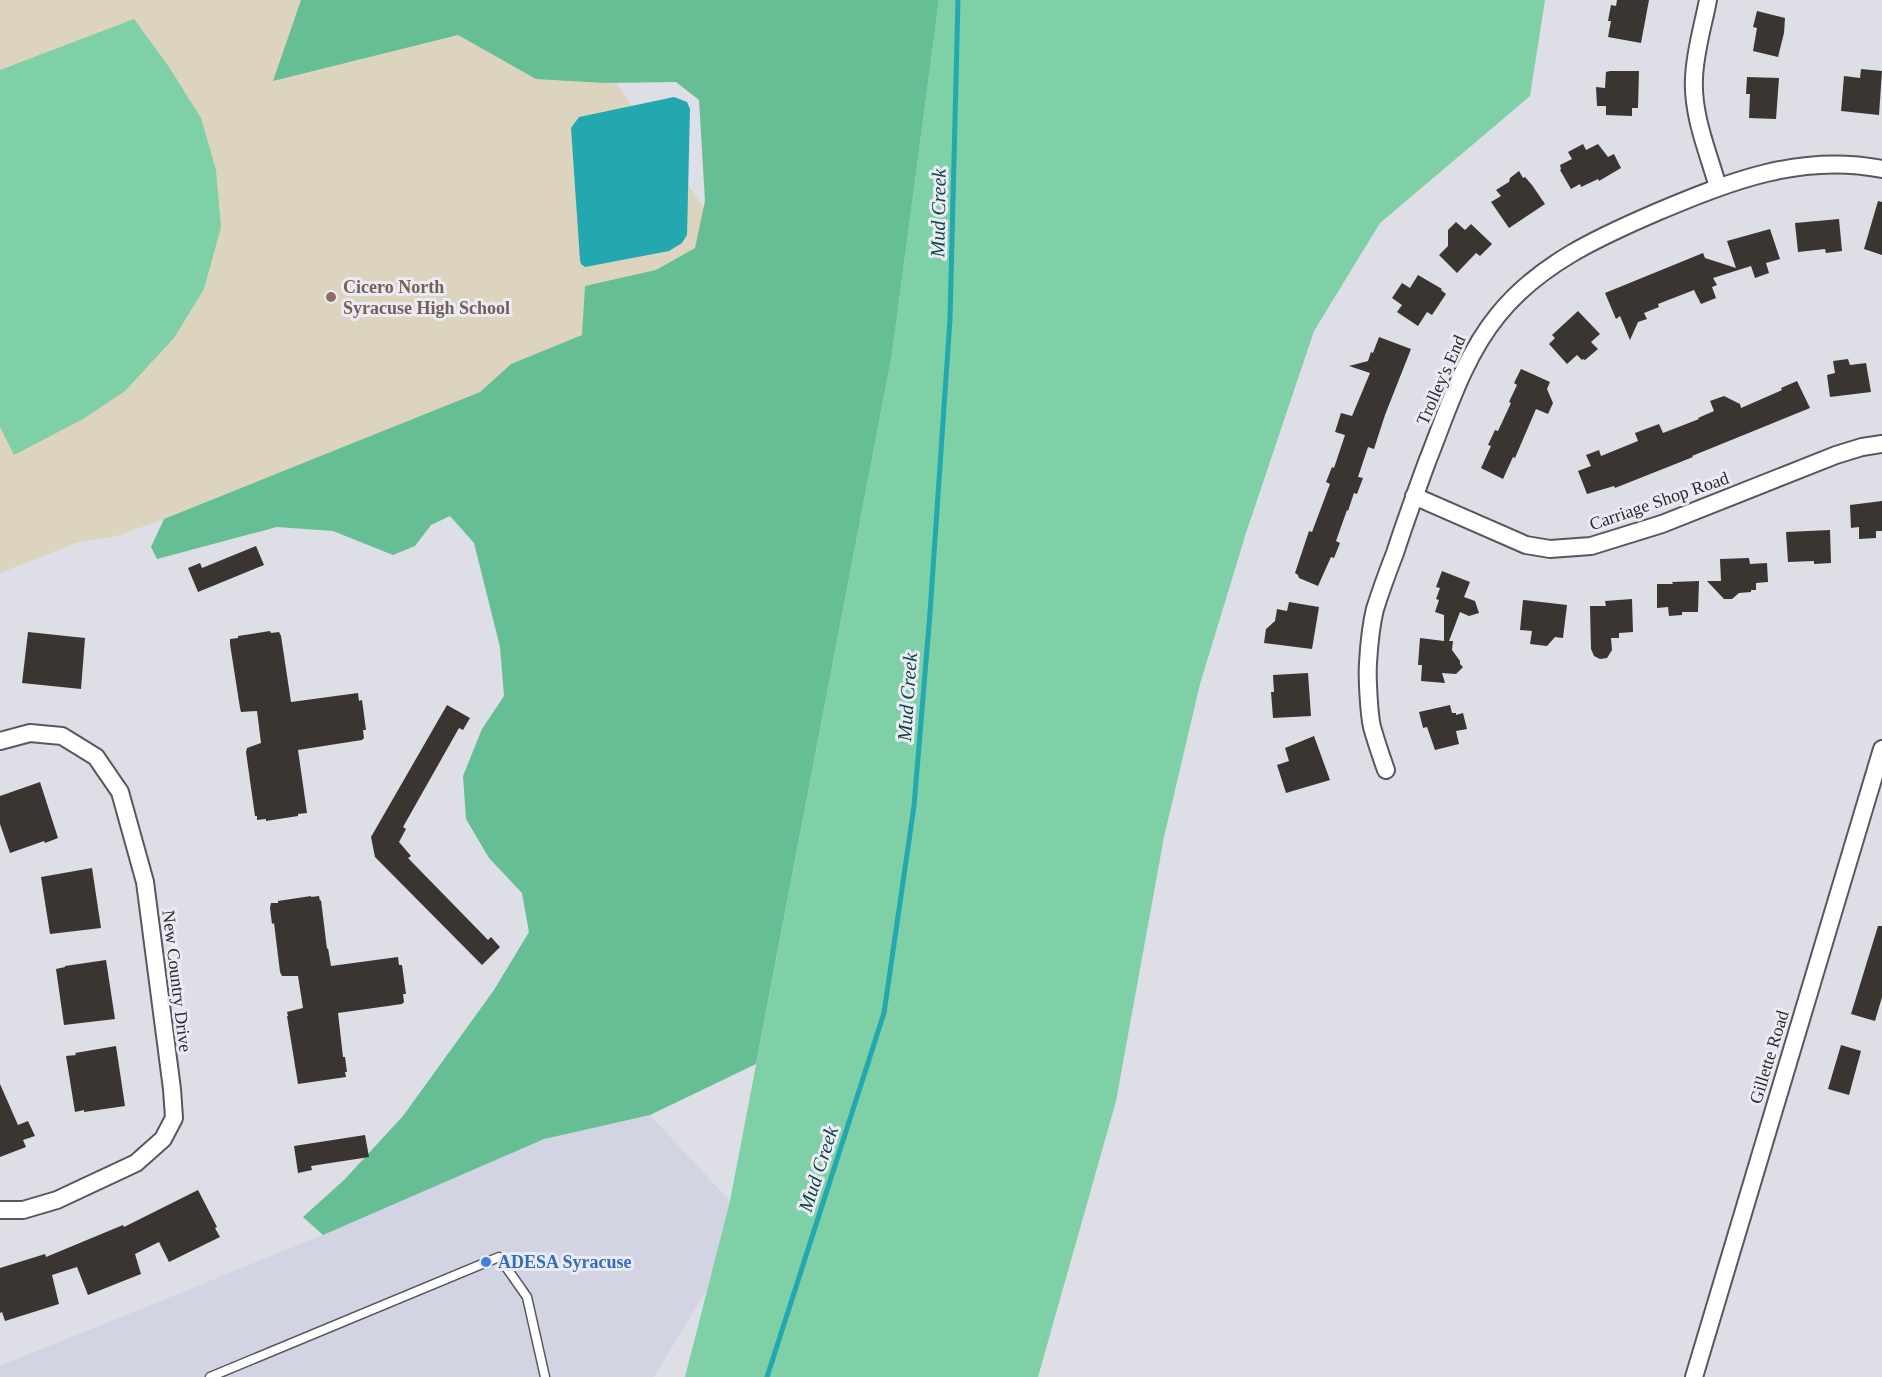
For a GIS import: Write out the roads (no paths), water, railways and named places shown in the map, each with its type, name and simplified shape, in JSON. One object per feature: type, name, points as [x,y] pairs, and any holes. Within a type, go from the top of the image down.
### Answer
[{"type":"street","points":[[1708,0],[1696,54],[1694,88],[1700,124],[1718,187]]},
{"type":"street","name":"Trolley's End","points":[[1386,770],[1371,724],[1367,665],[1375,611],[1414,496],[1457,384],[1476,344],[1499,314],[1529,284],[1559,260],[1600,237],[1718,187],[1758,175],[1798,167],[1856,164],[1882,169]]},
{"type":"street","name":"Carriage Shop Road","points":[[1414,496],[1526,545],[1550,549],[1591,546],[1662,524],[1836,455],[1882,444]]},
{"type":"street","name":"New Country Drive","points":[[0,741],[30,732],[62,736],[96,757],[120,792],[145,882],[174,1118],[163,1139],[136,1163],[57,1200],[23,1210],[0,1210]]},
{"type":"street","name":"Gillette Road","points":[[1694,1377],[1882,749]]},
{"type":"lane","points":[[210,1377],[499,1257],[527,1297],[545,1377]]},
{"type":"water","points":[[674,97],[687,102],[690,109],[687,235],[682,243],[669,251],[585,267],[580,260],[571,128],[579,117]]},
{"type":"waterway","name":"Mud Creek","points":[[767,1377],[884,1013],[914,806],[950,319],[958,0]]},
{"type":"place","name":"Cicero North Syracuse High School","points":[[331,297]]},
{"type":"place","name":"ADESA Syracuse","points":[[486,1262]]}]
